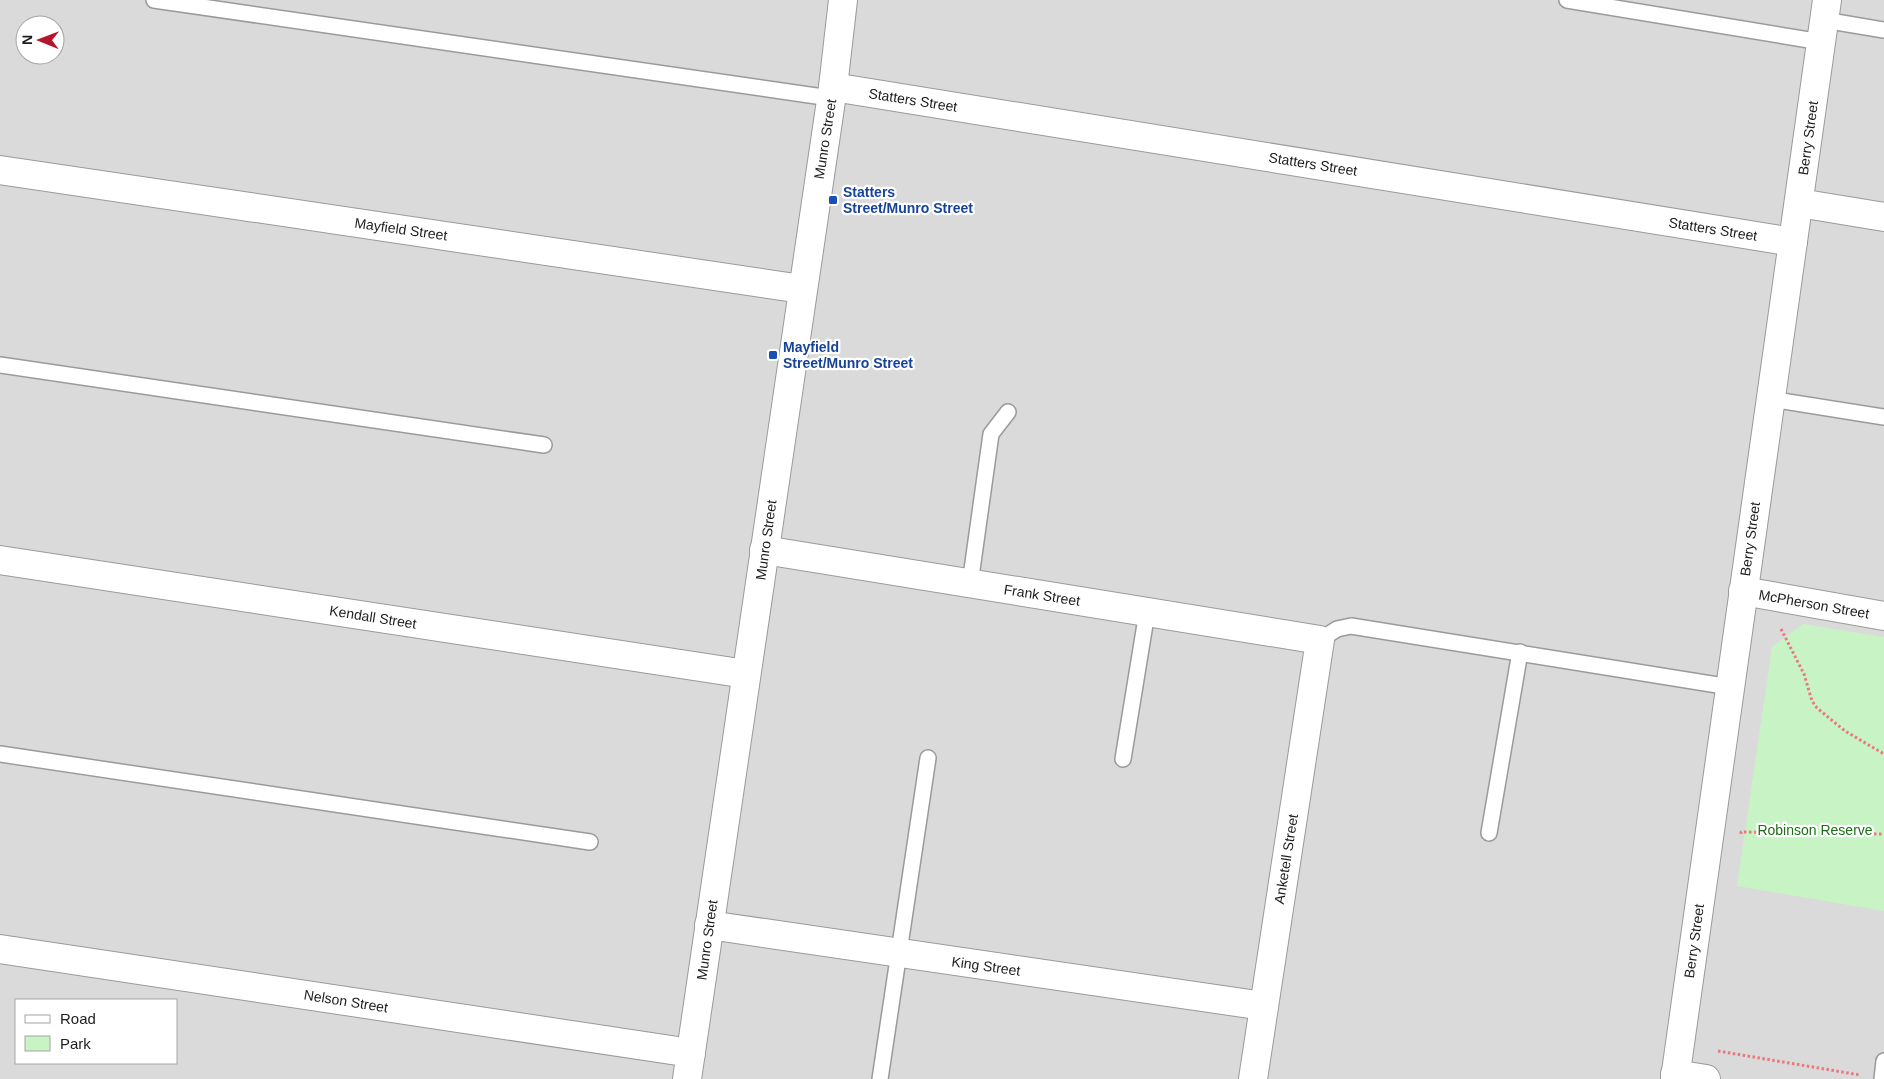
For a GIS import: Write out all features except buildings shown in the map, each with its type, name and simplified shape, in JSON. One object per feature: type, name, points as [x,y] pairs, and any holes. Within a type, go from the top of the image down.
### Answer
[{"type":"street","name":"Munro Street","points":[[689,1066],[843,0]]},
{"type":"street","name":"Berry Street","points":[[1675,1076],[1824,21]]},
{"type":"street","name":"Statters Street","points":[[831,93],[1793,242]]},
{"type":"street","name":"Mayfield Street","points":[[0,170],[802,289]]},
{"type":"street","points":[[1798,203],[1884,217]]},
{"type":"street","name":"Frank Street","points":[[764,550],[1320,640]]},
{"type":"street","name":"Kendall Street","points":[[0,560],[746,674]]},
{"type":"street","name":"McPherson Street","points":[[1743,591],[1884,616]]},
{"type":"street","name":"Anketell Street","points":[[1253,1079],[1320,640]]},
{"type":"street","name":"King Street","points":[[709,925],[1264,1006]]},
{"type":"street","name":"Nelson Street","points":[[0,949],[689,1066]]},
{"type":"street","points":[[1675,1076],[1706,1079]]},
{"type":"lane","points":[[154,0],[831,93]]},
{"type":"lane","points":[[1567,0],[1824,21],[1884,30]]},
{"type":"lane","points":[[0,365],[544,445]]},
{"type":"lane","points":[[1770,399],[1884,417]]},
{"type":"lane","points":[[970,584],[991,434],[1008,412]]},
{"type":"lane","points":[[1122,759],[1147,612]]},
{"type":"lane","points":[[1320,640],[1338,629],[1351,626],[1730,686]]},
{"type":"lane","points":[[1489,833],[1520,652]]},
{"type":"lane","points":[[0,754],[590,842]]},
{"type":"lane","points":[[880,1079],[928,758]]},
{"type":"lane","points":[[1882,1079],[1884,1061]]},
{"type":"path","points":[[1778,624],[1784,632],[1804,674],[1812,700],[1817,708],[1845,731],[1884,754]]},
{"type":"path","points":[[1740,842],[1742,823]]},
{"type":"path","points":[[1741,832],[1884,834]]},
{"type":"path","points":[[1710,1050],[1882,1079]]},
{"type":"shaded area","points":[[0,0],[1884,0],[1884,1079],[0,1079]]},
{"type":"green space","name":"Robinson Reserve","points":[[1803,624],[1884,637],[1884,911],[1737,886],[1772,647]]},
{"type":"place","name":"Statters Street/Munro Street","points":[[833,200]]},
{"type":"place","name":"Mayfield Street/Munro Street","points":[[773,355]]}]
